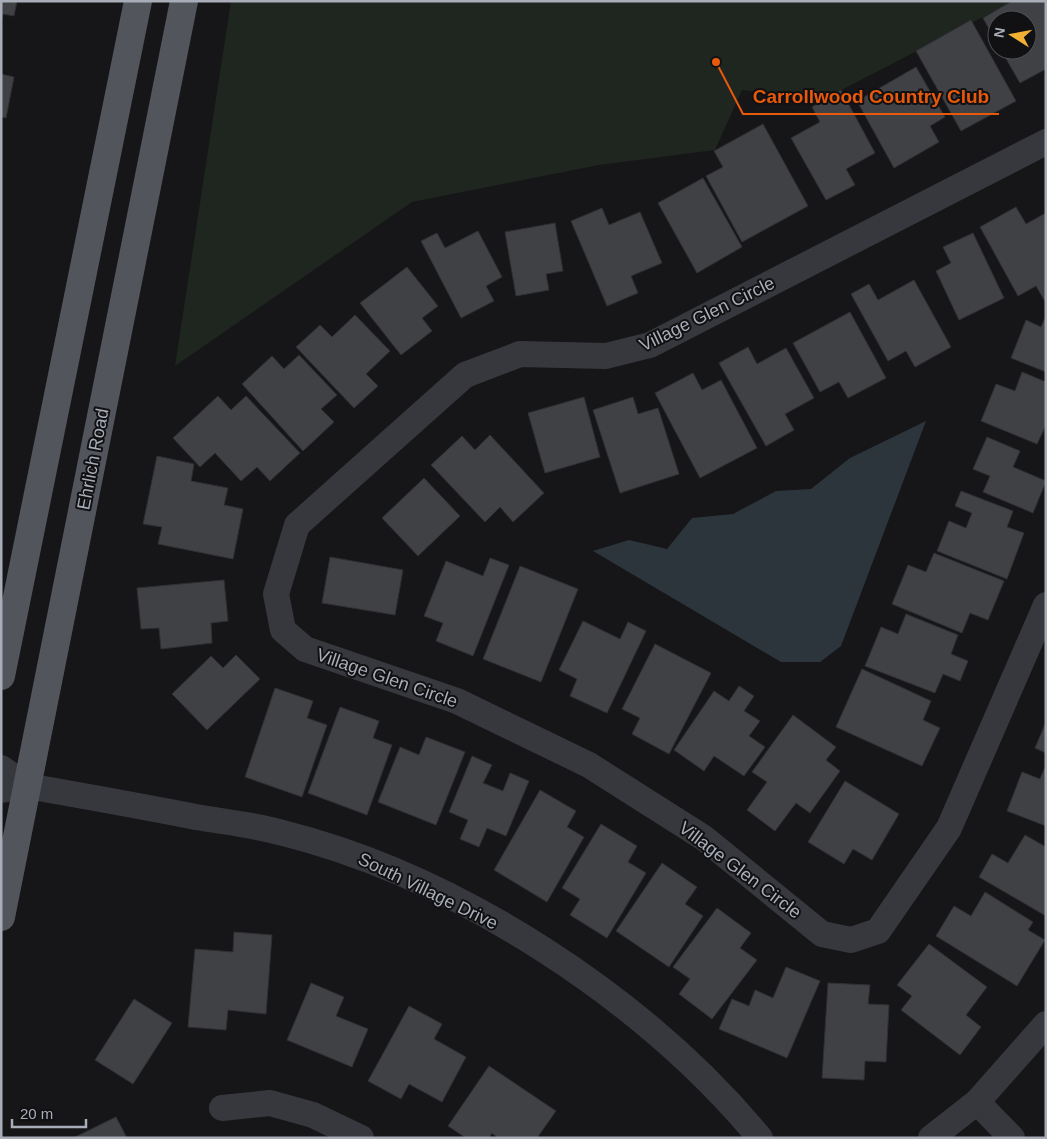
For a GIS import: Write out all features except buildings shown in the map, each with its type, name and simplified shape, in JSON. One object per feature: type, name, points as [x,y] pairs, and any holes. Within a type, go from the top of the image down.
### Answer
[{"type":"main road","points":[[1,676],[138,1]]},
{"type":"main road","name":"Ehrlich Road","points":[[1,917],[14,788],[184,1]]},
{"type":"street","name":"Village Glen Circle","points":[[1046,142],[650,345],[606,356],[520,354],[465,375],[298,526],[276,594],[283,630],[306,649],[457,701],[589,765],[704,838],[822,934],[851,940],[878,931],[949,828],[1046,605]]},
{"type":"street","points":[[1,768],[14,788]]},
{"type":"street","name":"South Village Drive","points":[[14,788],[282,832],[370,859],[468,905],[556,958],[618,1004],[675,1050],[733,1106],[760,1138]]},
{"type":"street","points":[[931,1138],[978,1102],[1046,1024]]},
{"type":"street","points":[[978,1102],[1012,1138]]},
{"type":"street","points":[[222,1108],[270,1103],[313,1115],[361,1138]]},
{"type":"shaded area","points":[[231,1],[1014,1],[997,10],[987,10],[987,15],[822,100],[742,90],[715,150],[599,165],[412,202],[175,366]]},
{"type":"shaded area","points":[[926,421],[841,646],[820,662],[781,662],[593,551],[629,540],[667,549],[692,518],[733,514],[776,491],[811,489],[850,458]]},
{"type":"place","name":"Carrollwood Country Club","points":[[716,62]]}]
